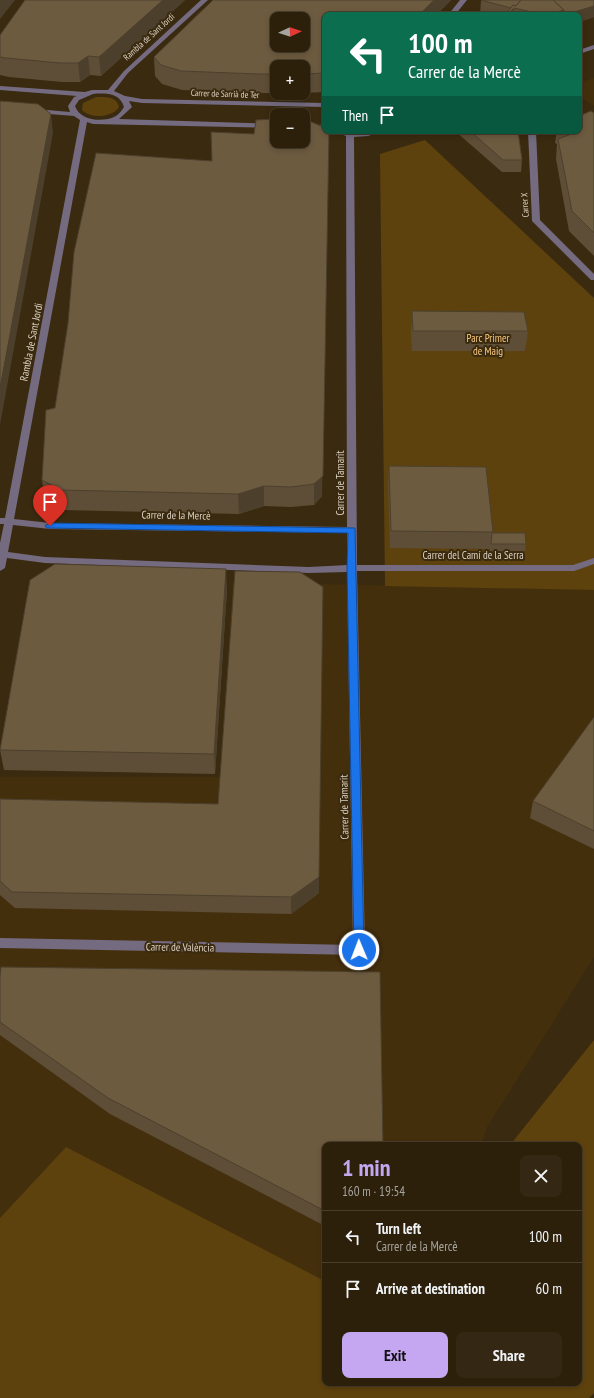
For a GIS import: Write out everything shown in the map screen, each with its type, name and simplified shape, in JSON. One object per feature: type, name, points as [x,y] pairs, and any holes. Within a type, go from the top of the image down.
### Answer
[{"type":"street","name":"Rambla de Sant Jordi","points":[[110,92],[126,72],[205,0]]},
{"type":"street","points":[[454,12],[464,0]]},
{"type":"street","points":[[582,51],[594,47]]},
{"type":"street","points":[[0,88],[84,94]]},
{"type":"street","points":[[74,114],[71,106],[78,97],[92,92],[110,92]]},
{"type":"street","name":"Carrer de Sarrià de Ter","points":[[110,92],[124,98],[149,101],[322,105]]},
{"type":"street","points":[[104,121],[113,119],[125,112],[128,107],[124,98]]},
{"type":"street","points":[[30,111],[74,114],[84,120],[270,126]]},
{"type":"street","name":"Rambla de Sant Jordi","points":[[0,568],[4,522],[84,120]]},
{"type":"street","points":[[310,126],[322,127]]},
{"type":"street","points":[[347,134],[360,136],[368,134]]},
{"type":"street","name":"Carrer X","points":[[532,134],[536,222],[594,278]]},
{"type":"street","name":"Carrer de Tamarit","points":[[350,135],[352,568],[359,950]]},
{"type":"street","name":"Carrer de la Mercè","points":[[4,522],[50,526],[352,530]]},
{"type":"street","points":[[1,554],[45,560],[309,570],[352,568]]},
{"type":"street","name":"Carrer del Camí de la Serra","points":[[352,568],[574,568],[594,561]]},
{"type":"street","name":"Carrer de València","points":[[0,943],[359,950]]},
{"type":"shaded area","points":[[594,78],[594,106],[582,98],[582,82]]},
{"type":"shaded area","points":[[233,582],[594,590],[594,957],[487,1127],[482,1142],[322,1142],[322,1279],[66,1147],[0,1218],[0,777],[220,777]]},
{"type":"green space","points":[[96,97],[107,97],[113,99],[118,103],[119,107],[112,113],[101,116],[91,115],[82,110],[83,103]]},
{"type":"green space","name":"Parc Primer de Maig","points":[[425,140],[594,298],[594,590],[385,586],[380,154]]},
{"type":"green space","points":[[594,1040],[594,1393],[589,1398],[0,1398],[0,1218],[66,1147],[322,1279],[322,1386],[582,1386],[582,1142],[512,1142]]},
{"type":"building","points":[[25,0],[163,0],[99,57],[88,56],[78,63],[60,63],[0,57],[0,35]]},
{"type":"building","points":[[213,0],[434,0],[422,12],[322,12],[322,73],[310,74],[310,60],[270,60],[270,74],[181,71],[161,65],[154,57]]},
{"type":"building","points":[[481,0],[521,0],[516,6],[513,5],[511,8]]},
{"type":"building","points":[[521,0],[553,0],[564,10],[556,12],[532,12],[514,8],[510,12],[508,12],[513,5],[516,6]]},
{"type":"building","points":[[553,0],[594,0],[594,6],[574,12],[564,12],[564,10]]},
{"type":"building","points":[[0,101],[38,104],[51,114],[0,388]]},
{"type":"building","points":[[591,111],[594,113],[594,233],[572,211],[558,139],[571,134],[582,134],[582,115]]},
{"type":"building","points":[[270,119],[270,148],[310,148],[310,121],[322,127],[322,134],[329,134],[323,476],[314,484],[291,487],[264,486],[238,494],[61,490],[42,480],[46,410],[55,408],[68,323],[74,252],[96,153],[212,161],[211,132],[254,134],[256,120]]},
{"type":"building","points":[[473,134],[518,134],[522,160],[503,160]]},
{"type":"building","points":[[412,311],[524,312],[528,331],[413,331]]},
{"type":"building","points":[[389,466],[486,467],[493,532],[391,531]]},
{"type":"building","points":[[492,533],[525,533],[526,544],[491,544]]},
{"type":"building","points":[[55,564],[226,569],[214,754],[0,750],[30,580]]},
{"type":"building","points":[[235,571],[300,572],[323,587],[319,877],[291,897],[12,892],[0,881],[0,799],[218,804]]},
{"type":"building","points":[[594,717],[594,831],[533,801]]},
{"type":"building","points":[[1,967],[380,972],[383,1142],[322,1142],[322,1209],[108,1098],[0,1022]]},
{"type":"route","points":[[50,526],[352,530],[359,950]]}]
